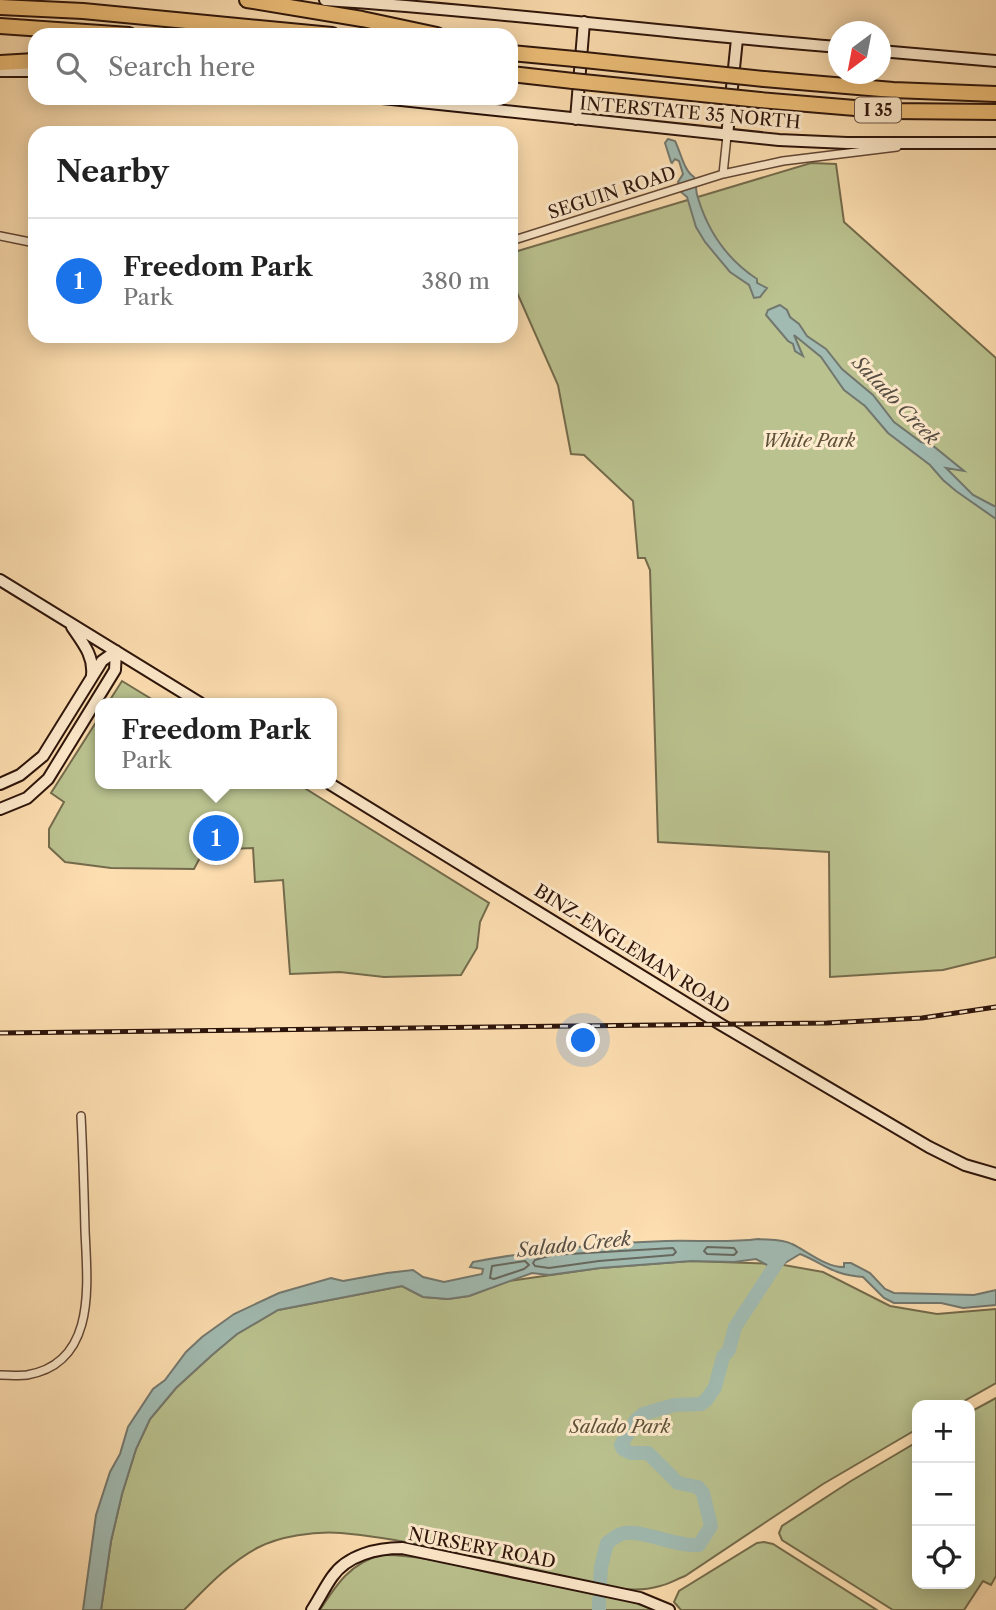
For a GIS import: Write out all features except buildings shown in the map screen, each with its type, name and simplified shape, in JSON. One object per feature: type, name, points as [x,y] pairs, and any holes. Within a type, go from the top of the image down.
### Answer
[{"type":"highway","points":[[247,0],[405,28]]},
{"type":"highway","points":[[0,7],[94,12],[260,28]]},
{"type":"highway","points":[[0,26],[29,28]]},
{"type":"highway","name":"I 35","points":[[518,52],[764,79],[893,90],[996,94]]},
{"type":"highway","points":[[0,63],[28,61]]},
{"type":"highway","name":"I 35","points":[[518,75],[891,111],[996,113]]},
{"type":"highway","points":[[893,90],[951,85],[996,85]]},
{"type":"street","points":[[325,0],[427,6],[828,46]]},
{"type":"street","points":[[576,119],[584,22]]},
{"type":"street","points":[[723,174],[737,39]]},
{"type":"street","points":[[891,52],[996,61]]},
{"type":"street","points":[[0,71],[28,72]]},
{"type":"street","name":"INTERSTATE 35 NORTH","points":[[447,105],[727,136],[848,143],[996,143]]},
{"type":"street","name":"SEGUIN ROAD","points":[[518,240],[723,174],[783,160],[939,143]]},
{"type":"street","points":[[0,236],[28,242]]},
{"type":"street","points":[[0,580],[192,698]]},
{"type":"street","points":[[68,622],[90,656],[93,664],[91,678]]},
{"type":"street","points":[[0,784],[28,769],[43,756],[102,661],[116,651]]},
{"type":"street","points":[[97,698],[114,670],[116,651]]},
{"type":"street","points":[[0,809],[26,798],[48,779],[95,701]]},
{"type":"street","name":"BINZ-ENGLEMAN ROAD","points":[[337,788],[701,1013],[917,1140],[965,1165],[996,1174]]},
{"type":"street","points":[[0,1375],[27,1375],[58,1362],[82,1329],[87,1289],[81,1116]]},
{"type":"street","name":"NURSERY ROAD","points":[[312,1610],[334,1574],[348,1562],[363,1554],[393,1548],[640,1598],[669,1610]]},
{"type":"green space","name":"White Park","points":[[811,163],[836,164],[844,222],[996,358],[996,957],[943,970],[830,977],[829,852],[658,842],[650,570],[645,558],[638,558],[633,501],[584,455],[571,454],[558,385],[518,295],[518,251]]},
{"type":"green space","points":[[122,681],[150,698],[111,698]]},
{"type":"green space","points":[[95,724],[95,789],[306,789],[489,903],[480,922],[477,948],[461,975],[384,977],[340,972],[290,974],[283,880],[255,882],[253,848],[204,850],[194,869],[111,868],[65,862],[49,847],[49,829],[64,802],[51,793]]},
{"type":"green space","name":"Salado Park","points":[[691,1261],[778,1264],[823,1272],[890,1306],[937,1314],[996,1309],[996,1383],[966,1400],[912,1400],[912,1432],[823,1484],[685,1576],[660,1586],[635,1590],[608,1587],[421,1545],[367,1536],[320,1533],[287,1537],[257,1548],[227,1568],[184,1610],[101,1610],[111,1541],[122,1494],[136,1449],[150,1419],[176,1388],[237,1334],[278,1310],[402,1286],[423,1297],[448,1299],[469,1296],[509,1281],[600,1268]]},
{"type":"green space","points":[[996,1398],[996,1576],[991,1585],[983,1581],[964,1610],[893,1610],[782,1540],[779,1533],[782,1526],[912,1445],[912,1589],[975,1589],[975,1409]]},
{"type":"green space","points":[[757,1543],[773,1544],[877,1610],[681,1610],[674,1602],[679,1591]]},
{"type":"green space","points":[[382,1555],[413,1557],[602,1594],[656,1610],[320,1610],[345,1576],[361,1563]]},
{"type":"water","points":[[668,139],[675,141],[685,166],[694,177],[702,210],[720,244],[737,263],[757,279],[757,283],[767,288],[760,297],[754,298],[749,285],[730,272],[696,227],[687,197],[681,192],[678,182],[683,174],[679,161],[675,159],[671,162],[665,143]]},
{"type":"water","points":[[780,305],[807,336],[826,349],[842,369],[873,395],[894,422],[921,442],[932,445],[964,471],[946,468],[973,495],[996,507],[996,519],[956,491],[930,465],[888,433],[865,406],[844,390],[821,357],[794,335],[803,356],[795,351],[793,344],[766,315],[768,310]]},
{"type":"water","points":[[758,1239],[788,1242],[838,1267],[851,1263],[870,1273],[885,1289],[894,1293],[974,1295],[996,1290],[996,1305],[963,1308],[941,1303],[894,1303],[884,1298],[863,1277],[836,1271],[800,1254],[780,1266],[767,1265],[756,1259],[600,1268],[549,1275],[532,1273],[469,1296],[448,1299],[423,1297],[402,1286],[278,1310],[237,1334],[212,1355],[176,1388],[150,1419],[136,1449],[122,1494],[111,1541],[101,1610],[83,1610],[96,1515],[128,1427],[153,1389],[165,1380],[186,1352],[234,1314],[279,1293],[331,1278],[343,1281],[413,1270],[423,1277],[444,1282],[482,1274],[483,1269],[470,1267],[473,1262],[545,1251],[642,1242]]},
{"type":"waterway","points":[[600,1583],[607,1543],[619,1535],[638,1533],[699,1545],[711,1526],[703,1493],[698,1487],[678,1483],[648,1453],[631,1453],[621,1445],[636,1420],[643,1414],[674,1405],[701,1404],[707,1399],[715,1387],[735,1327],[784,1252]]},
{"type":"waterway","points":[[599,1600],[599,1610]]},
{"type":"railway","points":[[0,1033],[827,1023],[922,1018],[996,1007]]},
{"type":"place","name":"Freedom Park","points":[[216,838]]},
{"type":"water label","name":"Salado Creek","points":[[896,400]]},
{"type":"water label","name":"Salado Creek","points":[[574,1244]]}]
